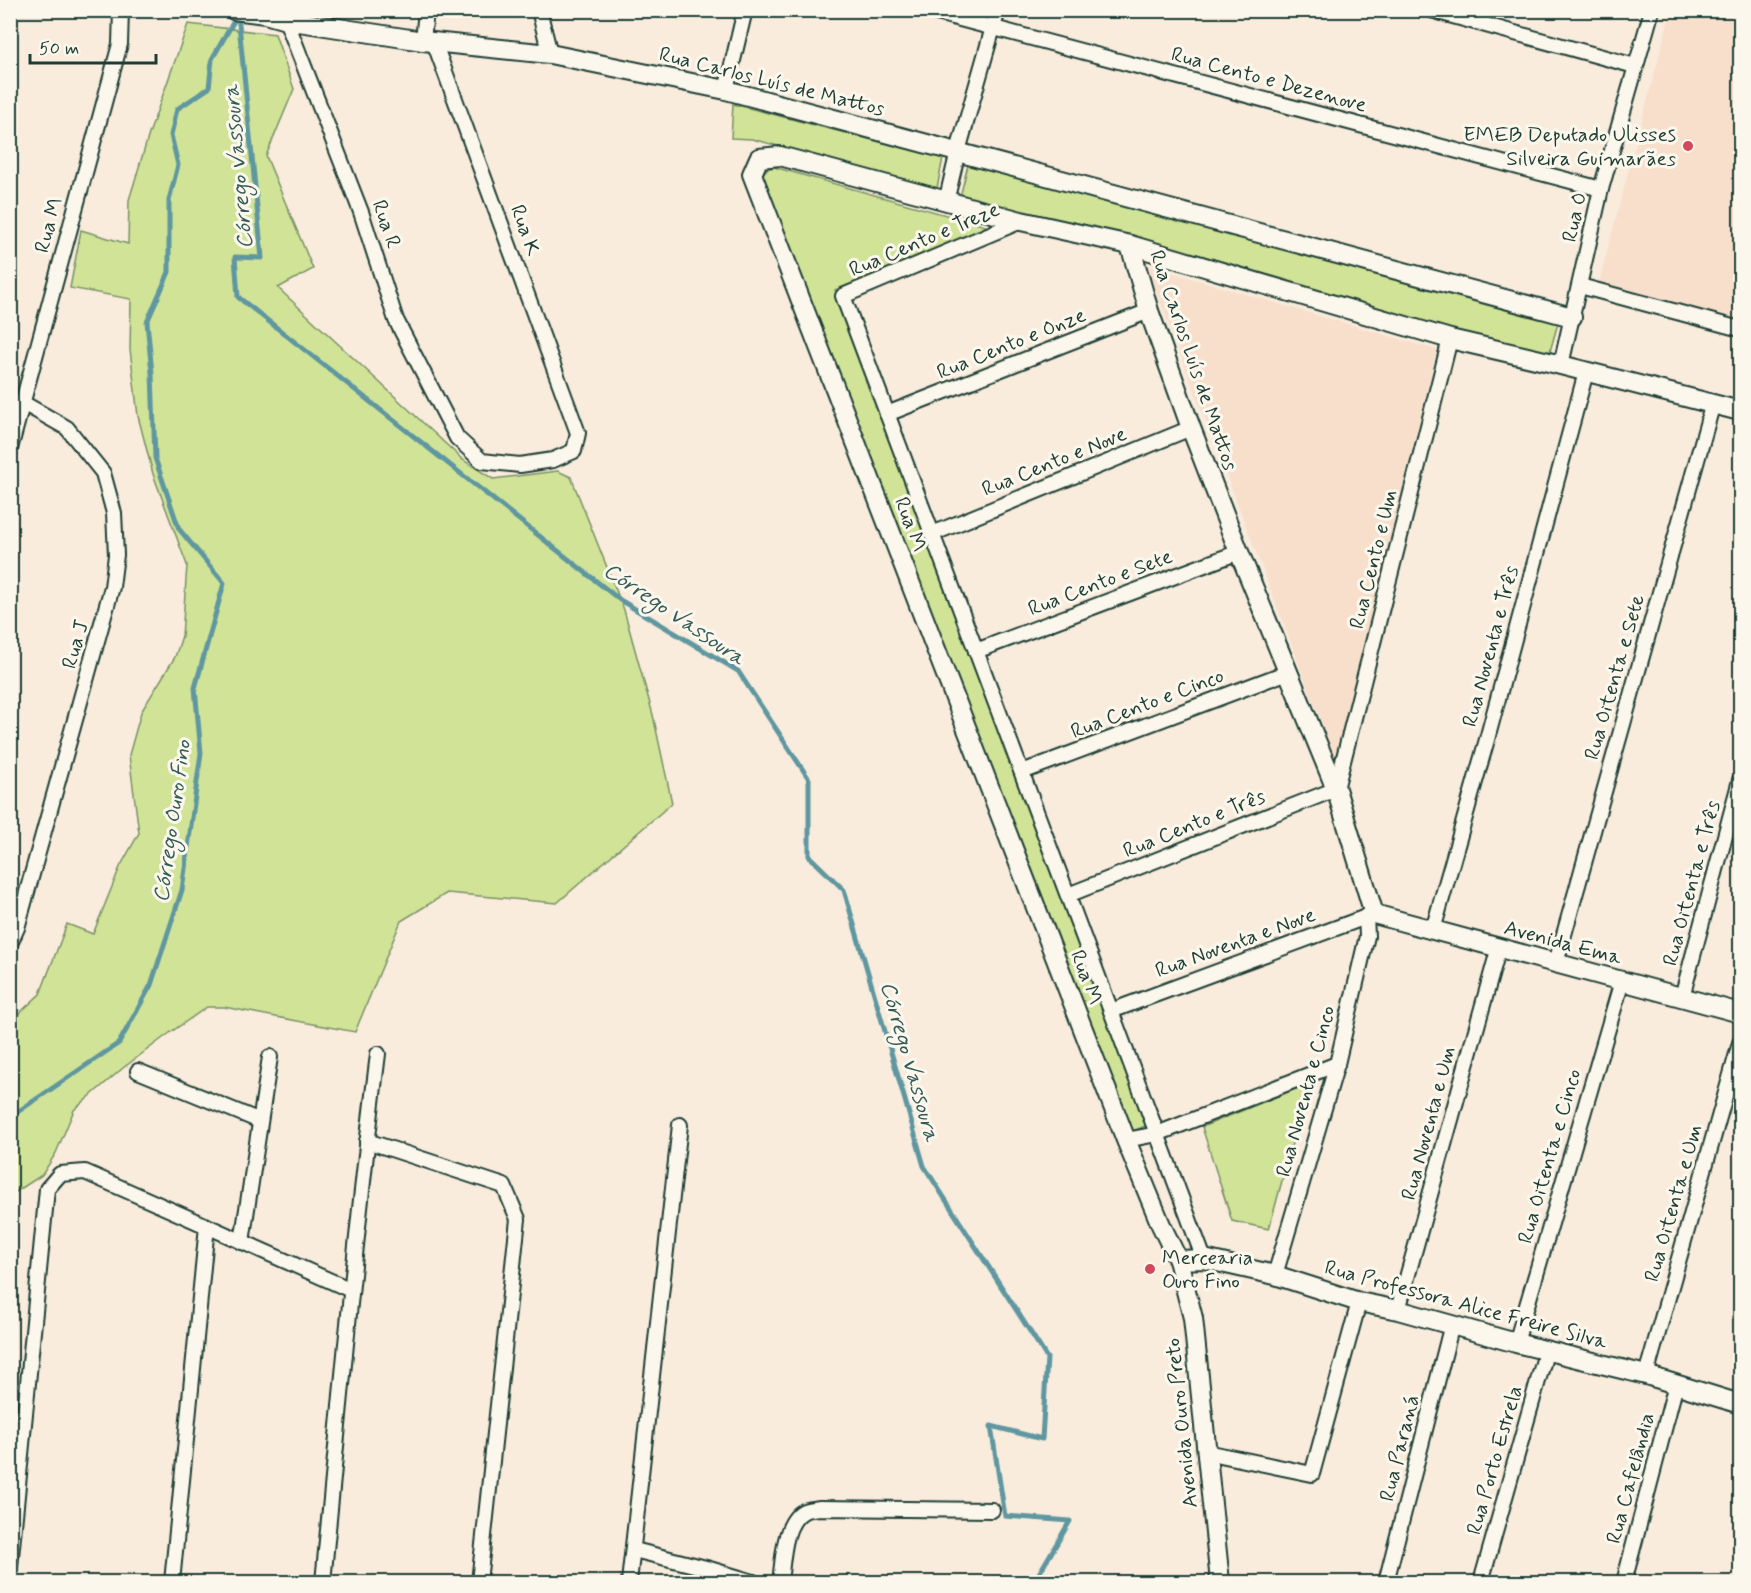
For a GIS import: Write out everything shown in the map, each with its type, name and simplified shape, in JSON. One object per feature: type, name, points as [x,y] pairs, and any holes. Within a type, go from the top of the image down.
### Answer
[{"type":"street","name":"Rua M","points":[[10,449],[120,44],[121,10]]},
{"type":"street","name":"Rua Carlos Luís de Mattos","points":[[234,10],[429,42],[550,54],[726,90],[1572,317]]},
{"type":"street","points":[[426,10],[429,42]]},
{"type":"street","points":[[539,10],[550,54]]},
{"type":"street","points":[[726,90],[745,10]]},
{"type":"street","name":"Rua Cento e Dezenove","points":[[926,10],[1601,189]]},
{"type":"street","points":[[946,202],[998,10]]},
{"type":"street","points":[[1431,10],[1635,66]]},
{"type":"street","name":"Rua O","points":[[1561,365],[1601,189],[1652,10]]},
{"type":"street","name":"Rua R","points":[[286,20],[361,212],[396,320],[457,438],[482,461],[520,465],[553,460],[574,451],[578,433]]},
{"type":"street","name":"Rua K","points":[[429,42],[578,433]]},
{"type":"street","name":"Rua M","points":[[1130,245],[946,202],[780,156],[759,158],[752,174],[1126,1140],[1178,1260]]},
{"type":"street","name":"Rua Cento e Treze","points":[[843,296],[1021,221]]},
{"type":"street","name":"Rua Carlos Luís de Mattos","points":[[1130,245],[1149,311],[1191,428],[1336,789],[1370,915]]},
{"type":"street","name":"Rua Carlos Luís de Mattos","points":[[1130,245],[1450,339],[1740,411]]},
{"type":"street","points":[[1580,286],[1740,329]]},
{"type":"street","name":"Rua M","points":[[843,296],[1204,1259]]},
{"type":"street","name":"Rua Cento e Onze","points":[[887,414],[1149,311]]},
{"type":"street","name":"Rua Cento e Um","points":[[1336,789],[1450,339]]},
{"type":"street","name":"Rua Noventa e Três","points":[[1433,930],[1586,372]]},
{"type":"street","name":"Rua J","points":[[10,944],[112,587],[116,555],[114,513],[103,473],[68,428],[23,403]]},
{"type":"street","name":"Rua Oitenta e Sete","points":[[1556,963],[1713,403]]},
{"type":"street","name":"Rua Cento e Nove","points":[[932,534],[1191,428]]},
{"type":"street","name":"Rua Cento e Sete","points":[[976,651],[1239,552]]},
{"type":"street","name":"Rua Cento e Cinco","points":[[1022,772],[1288,672]]},
{"type":"street","name":"Rua Oitenta e Três","points":[[1682,997],[1740,780]]},
{"type":"street","name":"Rua Cento e Três","points":[[1068,895],[1336,789]]},
{"type":"street","name":"Avenida Ema","points":[[1370,915],[1499,947],[1740,1013]]},
{"type":"street","name":"Rua Noventa e Nove","points":[[1111,1011],[1370,915]]},
{"type":"street","name":"Rua Noventa e Cinco","points":[[1275,1275],[1336,1064],[1370,915]]},
{"type":"street","name":"Rua Noventa e Um","points":[[1398,1310],[1499,947]]},
{"type":"street","name":"Rua Oitenta e Cinco","points":[[1516,1343],[1622,981]]},
{"type":"street","name":"Rua Oitenta e Um","points":[[1646,1375],[1740,1043]]},
{"type":"street","points":[[323,1582],[351,1290],[378,1054]]},
{"type":"street","points":[[242,1242],[270,1057]]},
{"type":"street","points":[[1126,1140],[1158,1134],[1336,1064]]},
{"type":"street","points":[[138,1071],[260,1121]]},
{"type":"street","points":[[629,1582],[680,1125]]},
{"type":"street","points":[[367,1142],[504,1186],[518,1220],[479,1582]]},
{"type":"street","points":[[10,1567],[48,1189],[60,1174],[84,1172],[351,1290]]},
{"type":"street","points":[[172,1582],[207,1226]]},
{"type":"street","name":"Rua Professora Alice Freire Silva","points":[[1178,1260],[1204,1259],[1275,1275],[1359,1302],[1398,1310],[1516,1343],[1646,1375],[1740,1404]]},
{"type":"street","name":"Avenida Ouro Preto","points":[[1178,1260],[1193,1318],[1220,1582]]},
{"type":"street","points":[[1206,1452],[1312,1474],[1359,1302]]},
{"type":"street","name":"Rua Paraná","points":[[1386,1582],[1452,1324]]},
{"type":"street","name":"Rua Porto Estrela","points":[[1481,1582],[1547,1349]]},
{"type":"street","name":"Rua Cafelândia","points":[[1624,1582],[1676,1384]]},
{"type":"street","points":[[780,1582],[787,1534],[804,1511],[819,1508],[992,1510]]},
{"type":"street","points":[[634,1550],[753,1582]]},
{"type":"shaded area","name":"EMEB Deputado Ulisses Silveira Guimarães","points":[[1671,11],[1740,11],[1740,319],[1599,282]]},
{"type":"shaded area","points":[[1146,265],[1437,350],[1336,755],[1331,748]]},
{"type":"green space","points":[[188,24],[275,34],[294,89],[266,156],[313,269],[278,288],[463,460],[493,479],[558,471],[571,477],[624,610],[653,715],[672,803],[557,903],[447,893],[401,921],[355,1032],[224,1007],[207,1007],[123,1068],[74,1110],[56,1153],[42,1175],[11,1195],[11,1021],[40,994],[67,924],[93,934],[120,867],[139,833],[129,755],[141,712],[175,657],[182,636],[187,565],[153,474],[138,416],[130,349],[131,299],[70,288],[81,230],[128,244],[129,200],[149,134]]},
{"type":"green space","points":[[733,104],[943,158],[937,188],[752,139],[731,138]]},
{"type":"green space","points":[[968,165],[1558,323],[1549,355],[960,197]]},
{"type":"green space","points":[[774,167],[993,228],[835,290],[1152,1123],[1131,1132],[758,178],[767,169]]},
{"type":"green space","points":[[1308,1084],[1269,1229],[1232,1221],[1202,1127]]},
{"type":"waterway","name":"Córrego Vassoura","points":[[238,14],[262,258],[235,257],[238,297],[620,600],[738,671],[809,779],[809,856],[844,890],[924,1166],[1047,1358],[1042,1439],[991,1426],[1005,1516],[1070,1521],[1034,1582]]},
{"type":"waterway","name":"Córrego Ouro Fino","points":[[10,1117],[119,1043],[151,985],[182,890],[201,753],[195,688],[224,583],[179,529],[155,458],[152,373],[147,322],[169,272],[169,200],[178,165],[171,135],[177,109],[209,88],[212,59],[238,14]]},
{"type":"place","name":"EMEB Deputado Ulisses Silveira Guimarães","points":[[1688,146]]},
{"type":"place","name":"Mercearia Ouro Fino","points":[[1150,1269]]}]
